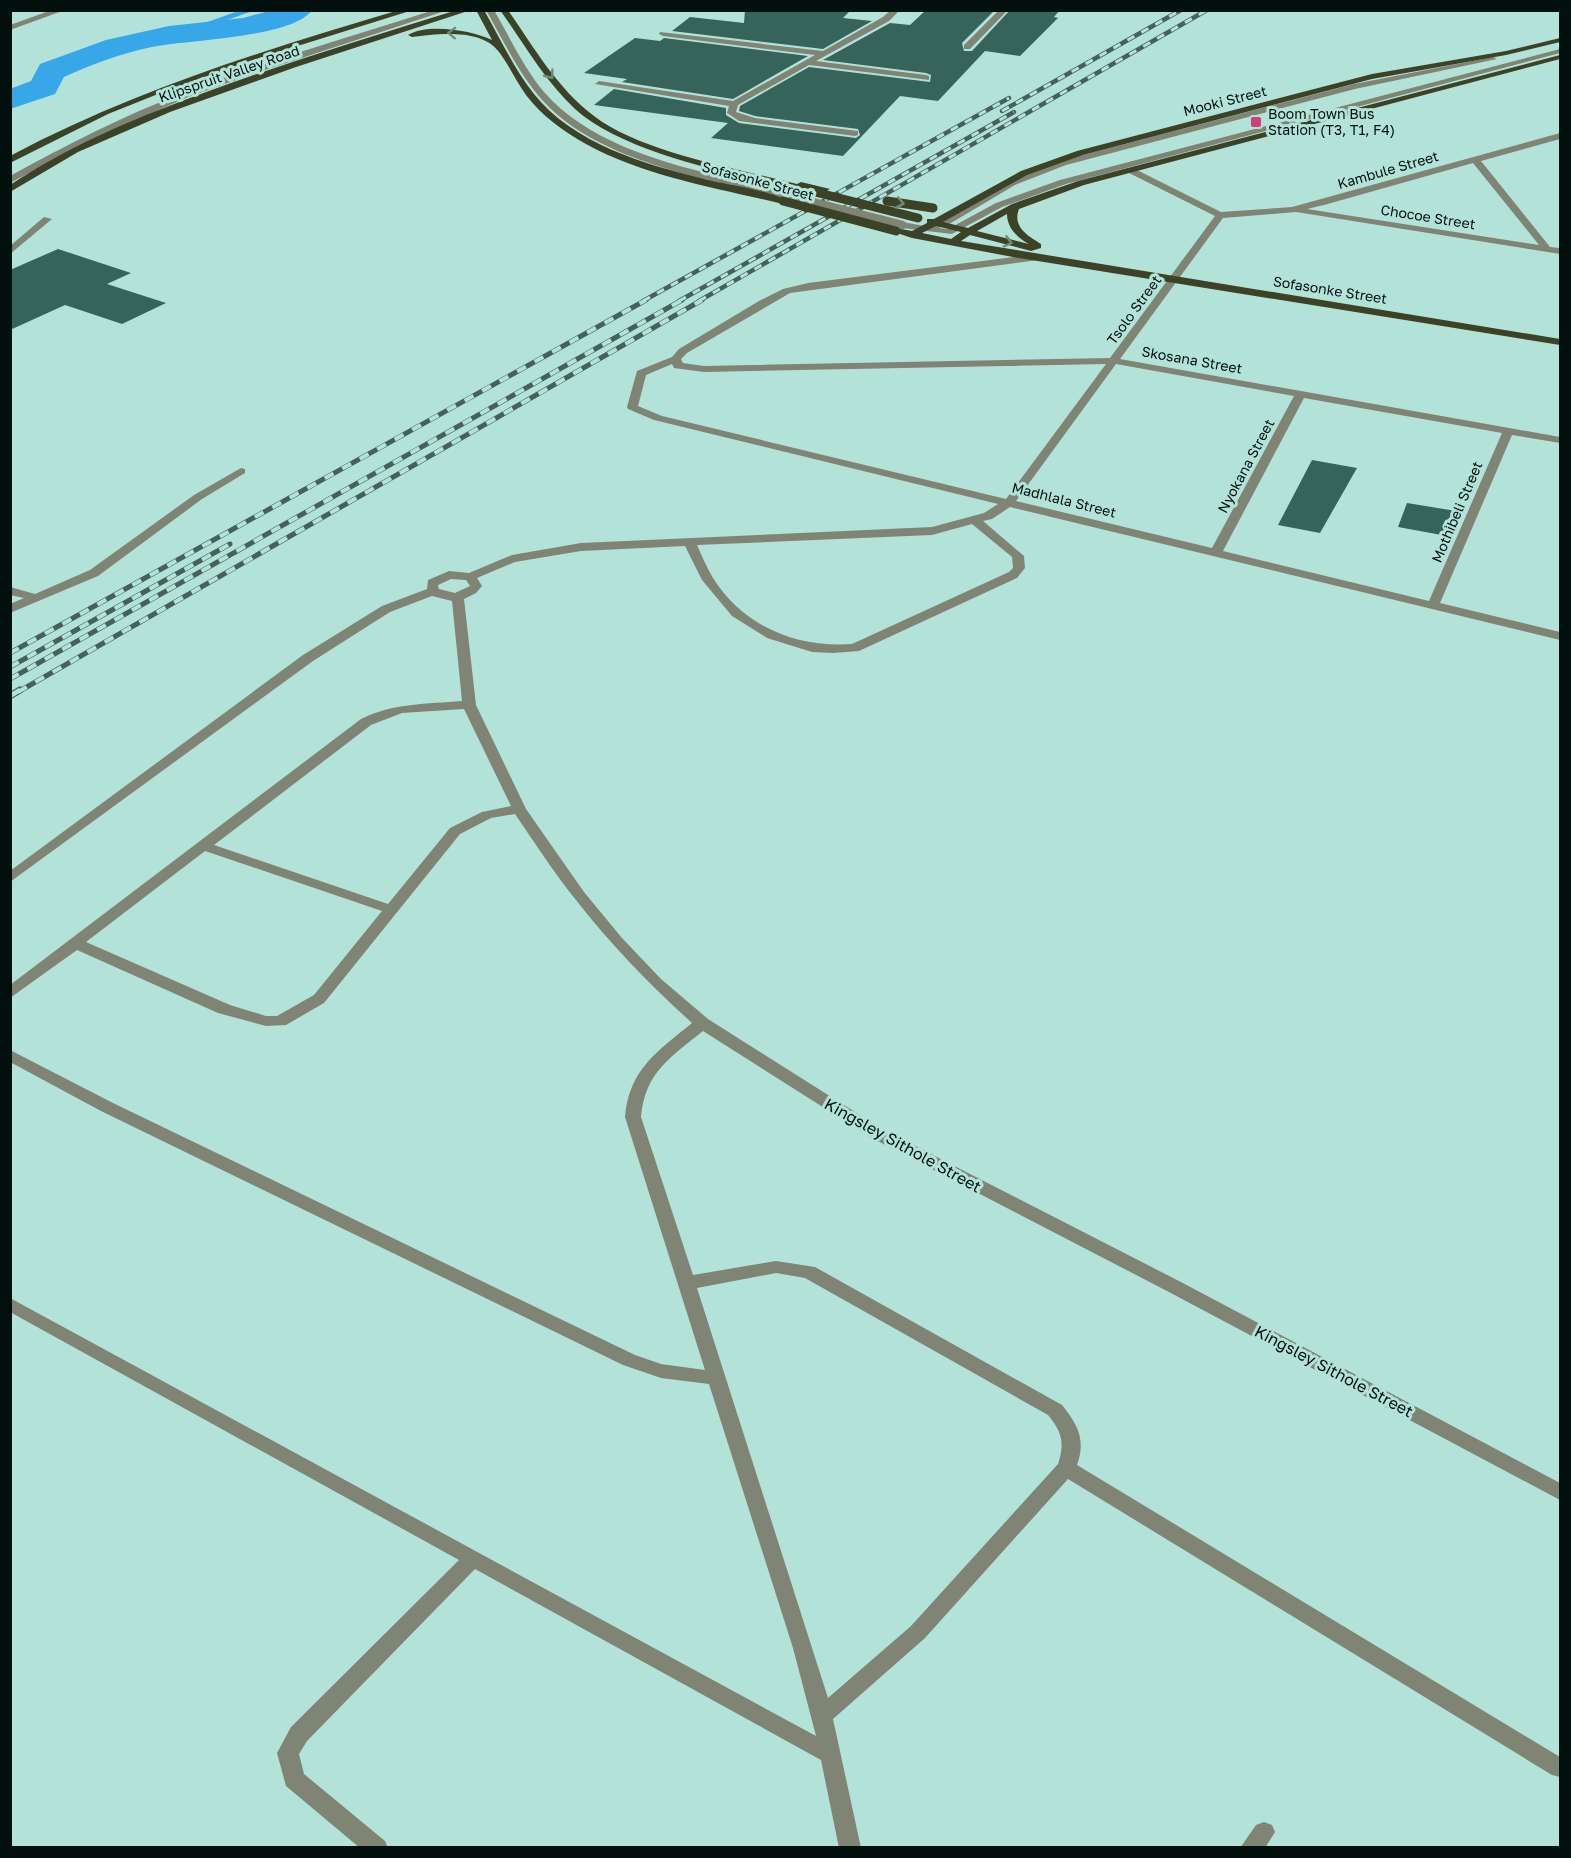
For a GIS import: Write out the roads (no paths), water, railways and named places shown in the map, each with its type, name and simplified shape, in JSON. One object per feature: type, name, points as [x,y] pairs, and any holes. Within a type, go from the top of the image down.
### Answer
[{"type":"main road","name":"Klipspruit Valley Road","points":[[10,160],[84,122],[199,76],[296,43],[409,10]]},
{"type":"main road","name":"Klipspruit Valley Road","points":[[10,189],[69,154],[155,114],[332,53],[467,10]]},
{"type":"main road","name":"Sofasonke Street","points":[[480,10],[528,92],[539,105],[585,139],[642,163],[788,199],[907,224],[963,230],[1043,255]]},
{"type":"main road","name":"Sofasonke Street","points":[[508,13],[566,96],[594,120],[649,146],[769,179],[807,192]]},
{"type":"main road","points":[[332,53],[429,33],[478,36],[492,41],[506,53]]},
{"type":"main road","points":[[952,243],[963,230],[1056,190],[1560,57]]},
{"type":"main road","points":[[769,179],[957,213]]},
{"type":"main road","points":[[1015,206],[1010,214],[1015,227],[1043,255]]},
{"type":"main road","name":"Sofasonke Street","points":[[907,224],[912,235],[952,243],[1043,255],[1560,342]]},
{"type":"main road","points":[[912,235],[932,225]]},
{"type":"street","points":[[10,28],[61,10]]},
{"type":"street","name":"Klipspruit Valley Road","points":[[10,169],[144,104],[303,48],[427,10]]},
{"type":"street","name":"Klipspruit Valley Road","points":[[10,180],[77,143],[152,108],[286,61],[444,10]]},
{"type":"street","points":[[490,10],[549,102],[593,135],[645,157],[788,199]]},
{"type":"street","points":[[499,10],[553,95],[579,118],[632,146],[657,155],[807,192],[907,224],[932,225],[942,232],[963,230],[999,205],[1063,182],[1560,51]]},
{"type":"street","points":[[599,84],[734,104],[826,54],[886,19],[896,10]]},
{"type":"street","points":[[967,47],[1004,10]]},
{"type":"street","points":[[663,34],[826,54]]},
{"type":"street","name":"Mooki Street","points":[[932,225],[1012,183],[1063,163],[1354,87],[1560,42]]},
{"type":"street","points":[[810,63],[926,78]]},
{"type":"street","points":[[734,104],[731,113],[739,118],[855,133]]},
{"type":"street","name":"Kambule Street","points":[[1220,215],[1292,210],[1560,136]]},
{"type":"street","points":[[1475,160],[1547,249]]},
{"type":"street","points":[[1130,170],[1220,215]]},
{"type":"street","name":"Chocoe Street","points":[[1292,210],[1560,251]]},
{"type":"street","name":"Tsolo Street","points":[[1009,502],[1176,279],[1220,215]]},
{"type":"street","points":[[10,251],[47,219]]},
{"type":"street","points":[[676,359],[683,351],[763,303],[796,288],[1043,255]]},
{"type":"street","name":"Skosana Street","points":[[676,359],[678,366],[704,369],[1115,361],[1560,440]]},
{"type":"street","name":"Madhlala Street","points":[[676,359],[642,373],[632,407],[658,418],[1560,636]]},
{"type":"street","name":"Nyokana Street","points":[[1216,552],[1301,394]]},
{"type":"street","name":"Mothibeli Street","points":[[1433,605],[1508,431]]},
{"type":"street","points":[[10,609],[94,573],[189,503],[241,471]]},
{"type":"street","points":[[433,591],[432,583],[442,577],[456,574],[470,577],[513,559],[551,551],[894,535],[932,531],[976,521],[1009,502]]},
{"type":"street","points":[[690,543],[709,580],[731,608],[750,623],[774,638],[800,647],[834,650],[854,648],[1013,574],[1019,568],[1018,556],[976,521]]},
{"type":"street","points":[[10,878],[308,658],[386,609],[433,591],[446,596],[458,596],[470,592],[476,586],[470,577]]},
{"type":"street","points":[[10,591],[37,598]]},
{"type":"street","name":"Kingsley Sithole Street","points":[[458,596],[469,705],[519,808],[579,894],[617,941],[656,982],[702,1023],[876,1133],[1173,1286],[1560,1492]]},
{"type":"street","points":[[10,993],[373,717],[399,711],[469,705]]},
{"type":"street","points":[[77,944],[224,1009],[266,1021],[280,1021],[320,999],[390,909],[455,831],[488,815],[519,808]]},
{"type":"street","points":[[204,846],[390,909]]},
{"type":"street","points":[[702,1023],[646,1071],[637,1086],[633,1102],[633,1118],[822,1716],[850,1848]]},
{"type":"street","points":[[10,1055],[107,1107],[655,1372],[678,1376],[715,1377]]},
{"type":"street","points":[[686,1283],[776,1267],[793,1268],[823,1278],[1055,1410],[1074,1437],[1072,1452],[1066,1468],[918,1632],[822,1716]]},
{"type":"street","points":[[10,1304],[472,1560],[831,1755]]},
{"type":"street","points":[[1066,1468],[1560,1768]]},
{"type":"street","points":[[377,1848],[294,1779],[288,1753],[299,1734],[472,1560]]},
{"type":"waterway","points":[[184,33],[248,10]]},
{"type":"waterway","points":[[10,100],[44,87],[51,71],[100,52],[169,35],[243,27],[271,21],[298,10]]},
{"type":"railway","points":[[1002,111],[1181,10]]},
{"type":"railway","points":[[699,301],[1207,10]]},
{"type":"railway","points":[[643,301],[1009,98]]},
{"type":"railway","points":[[679,301],[1014,112]]},
{"type":"railway","points":[[10,653],[646,300]]},
{"type":"railway","points":[[10,679],[682,300]]},
{"type":"railway","points":[[18,692],[702,300]]},
{"type":"railway","points":[[10,667],[230,544]]},
{"type":"railway","points":[[10,696],[20,690]]},
{"type":"place","name":"Boom Town Bus Station (T3, T1, F4)","points":[[1256,122]]}]
